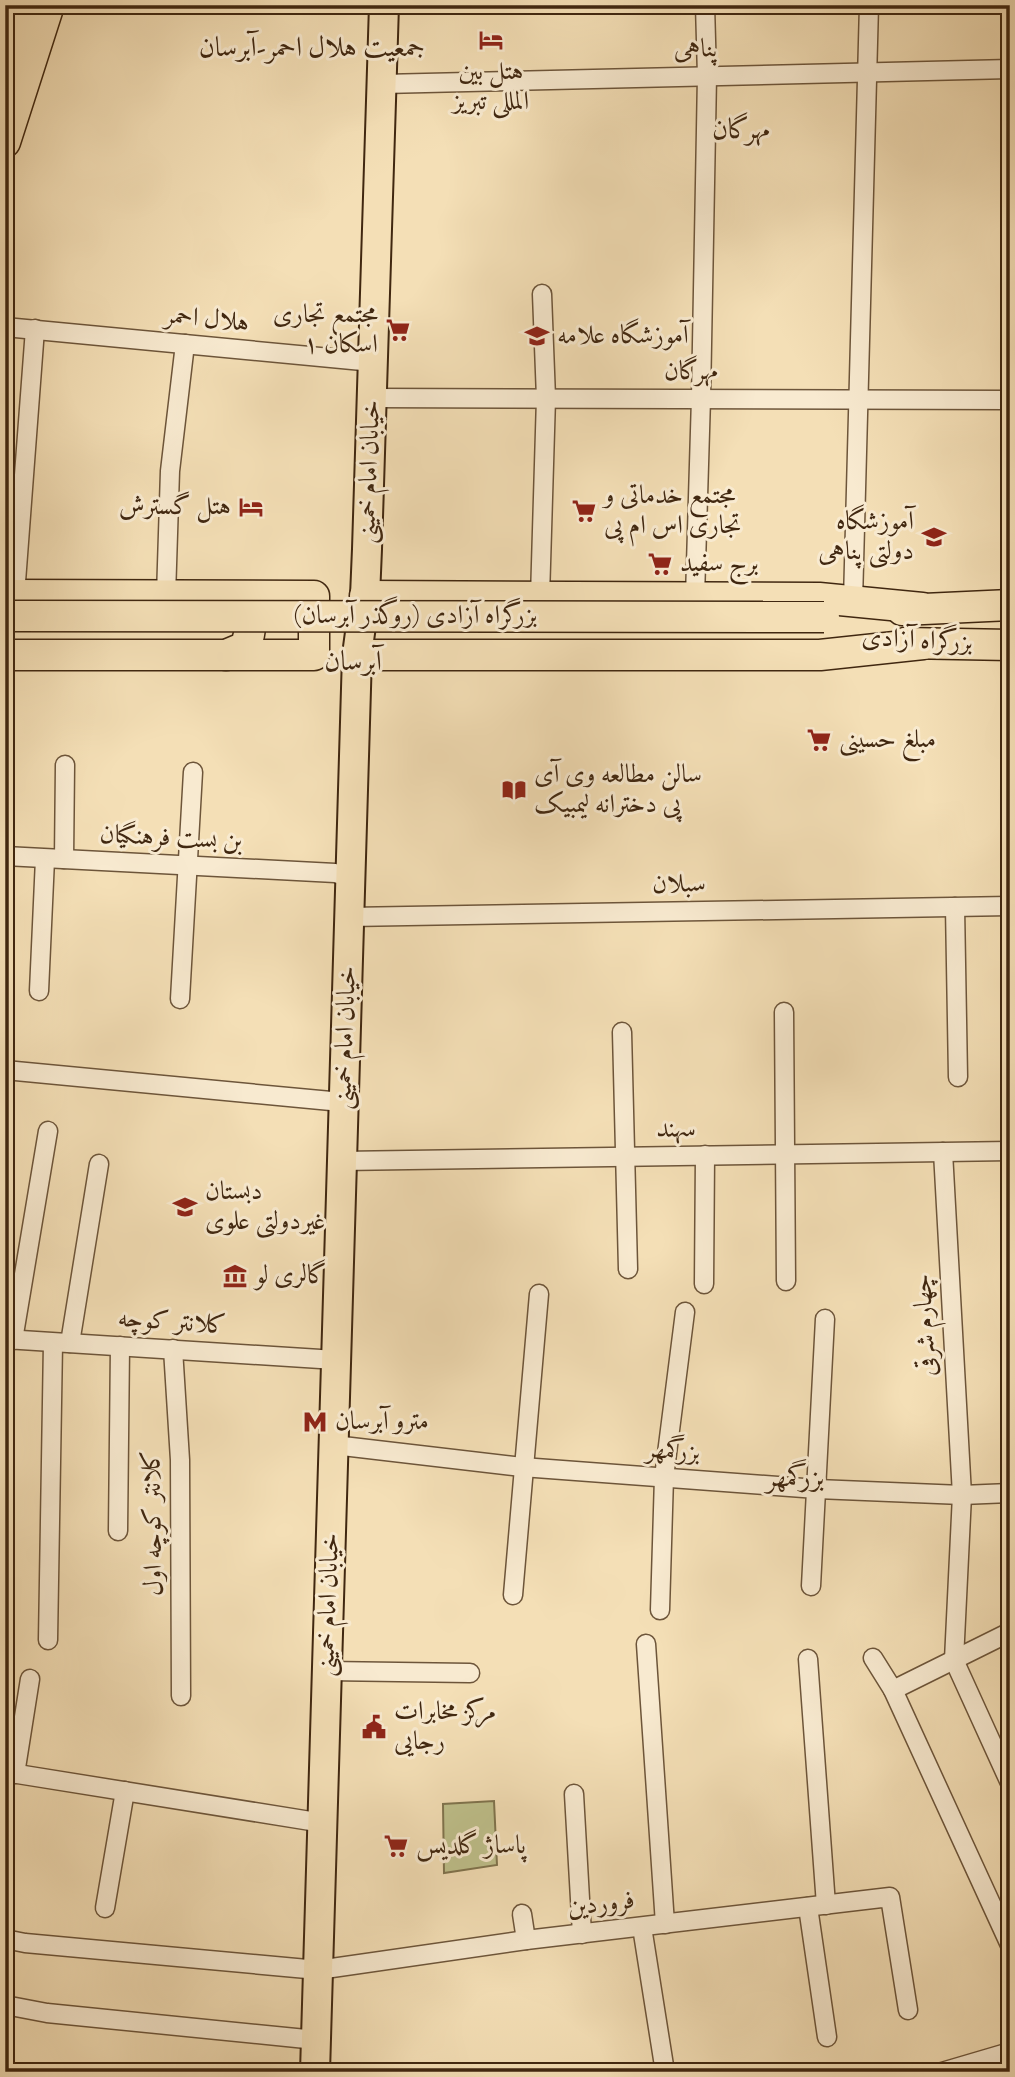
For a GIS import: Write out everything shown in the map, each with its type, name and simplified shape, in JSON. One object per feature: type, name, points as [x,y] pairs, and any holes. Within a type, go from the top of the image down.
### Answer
[{"type":"highway","points":[[5,68],[28,5]]},
{"type":"highway","points":[[5,142],[49,5]]},
{"type":"highway","points":[[5,655],[314,655],[314,596],[166,596],[8,602]]},
{"type":"highway","points":[[226,655],[245,647],[249,629],[248,604],[243,599],[231,596]]},
{"type":"highway","points":[[365,596],[819,598],[922,608]]},
{"type":"highway","points":[[554,597],[555,607],[549,622],[555,643],[569,655]]},
{"type":"highway","name":"بزرگراه آزادی (روگذر آبرسان)","points":[[8,602],[824,626]]},
{"type":"highway","name":"بزرگراه آزادی","points":[[824,626],[922,608],[1010,605]]},
{"type":"highway","name":"بزرگراه آزادی (روگذر آبرسان)","points":[[5,634],[824,626]]},
{"type":"highway","name":"بزرگراه آزادی","points":[[824,626],[923,644],[1010,645]]},
{"type":"highway","points":[[357,655],[820,654],[923,644]]},
{"type":"main road","name":"خیابان امام خمینی","points":[[315,2072],[342,1161],[337,1103],[349,917],[343,876],[357,655],[365,596],[384,5]]},
{"type":"street","points":[[695,597],[707,76],[705,5]]},
{"type":"street","points":[[853,601],[869,5]]},
{"type":"street","name":"پناهی","points":[[383,83],[1010,69]]},
{"type":"street","points":[[542,295],[554,597]]},
{"type":"street","name":"هلال احمر","points":[[5,327],[373,362]]},
{"type":"street","points":[[8,602],[35,329]]},
{"type":"street","points":[[166,596],[170,471],[185,344]]},
{"type":"street","name":"مهرگان","points":[[373,398],[1010,400]]},
{"type":"street","points":[[64,859],[65,765]]},
{"type":"street","points":[[180,999],[193,772]]},
{"type":"street","name":"بن بست فرهنگیان","points":[[5,856],[343,876]]},
{"type":"street","points":[[39,991],[45,859]]},
{"type":"street","name":"سبلان","points":[[349,917],[1010,906]]},
{"type":"street","points":[[955,907],[958,1077]]},
{"type":"street","points":[[784,1012],[786,1281]]},
{"type":"street","points":[[622,1032],[628,1269]]},
{"type":"street","points":[[5,1070],[337,1103]]},
{"type":"street","points":[[9,1339],[48,1131]]},
{"type":"street","name":"سهند","points":[[342,1161],[1010,1151]]},
{"type":"street","name":"چهارم شرقی","points":[[943,1152],[962,1495],[954,1660]]},
{"type":"street","points":[[704,1284],[705,1155]]},
{"type":"street","points":[[48,1640],[62,1343],[99,1164]]},
{"type":"street","points":[[513,1595],[539,1294]]},
{"type":"street","points":[[660,1610],[664,1477],[685,1312]]},
{"type":"street","points":[[811,1586],[825,1319]]},
{"type":"street","name":"کلانتر کوچه","points":[[9,1339],[336,1360]]},
{"type":"street","points":[[118,1531],[120,1346]]},
{"type":"street","name":"کلانتر کوچه اول","points":[[173,1349],[180,1460],[181,1696]]},
{"type":"street","name":"بزرگمهر","points":[[334,1445],[522,1467],[817,1489],[962,1495],[1010,1493]]},
{"type":"street","points":[[893,1690],[1010,1632]]},
{"type":"street","points":[[646,1644],[665,1924]]},
{"type":"street","points":[[873,1658],[893,1690],[1010,1945]]},
{"type":"street","points":[[808,1659],[817,1906],[827,2037]]},
{"type":"street","points":[[954,1660],[1010,1783]]},
{"type":"street","points":[[327,1671],[470,1673]]},
{"type":"street","points":[[30,1679],[10,1773],[323,1823]]},
{"type":"street","points":[[105,1908],[125,1791]]},
{"type":"street","points":[[574,1794],[582,1934]]},
{"type":"street","name":"فروردین","points":[[5,1939],[318,1970],[526,1941],[890,1897],[908,2010]]},
{"type":"street","points":[[522,1914],[526,1941]]},
{"type":"street","points":[[642,1927],[665,2072]]},
{"type":"street","points":[[5,2005],[47,2013],[316,2040]]},
{"type":"street","points":[[942,2072],[1010,2052]]},
{"type":"green space","points":[[494,1801],[497,1865],[444,1873],[443,1804]]},
{"type":"place","name":"هتل بین المللی تبریز","points":[[491,40]]},
{"type":"place","name":"مجتمع تجاری اسکان ۱","points":[[398,330]]},
{"type":"place","name":"آموزشگاه علامه","points":[[537,336]]},
{"type":"place","name":"هتل گسترش","points":[[251,507]]},
{"type":"place","name":"مجتمع خدماتی و تجاری اس ام پی","points":[[584,511]]},
{"type":"place","name":"آموزشگاه دولتی پناهی","points":[[934,537]]},
{"type":"place","name":"برج سفید","points":[[660,564]]},
{"type":"place","name":"مبلغ حسینی","points":[[819,740]]},
{"type":"place","name":"سالن مطالعه وی آی پی دخترانه لیمبیک","points":[[514,790]]},
{"type":"place","name":"دبستان غیردولتی علوی","points":[[185,1207]]},
{"type":"place","name":"گالری لو","points":[[235,1276]]},
{"type":"place","name":"مترو آبرسان","points":[[315,1422]]},
{"type":"place","name":"مرکز مخابرات رجایی","points":[[374,1727]]},
{"type":"place","name":"پاساژ گلدیس","points":[[396,1846]]},
{"type":"district","name":"جمعیت هلال احمر-آبرسان","points":[[312,49]]},
{"type":"district","name":"مهرگان","points":[[741,131]]},
{"type":"district","name":"آبرسان","points":[[353,663]]},
{"type":"district","name":"بزرگمهر","points":[[795,1479]]}]
